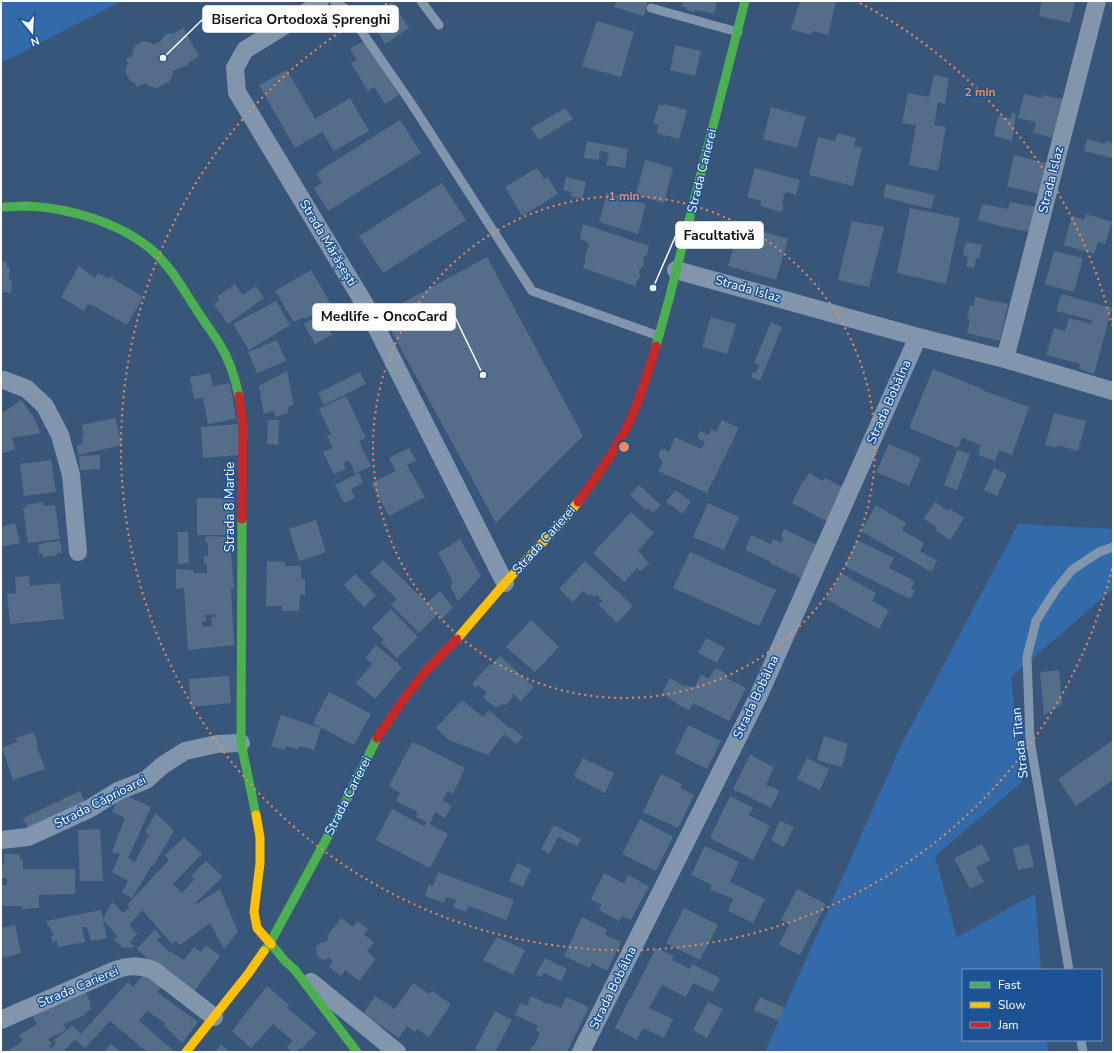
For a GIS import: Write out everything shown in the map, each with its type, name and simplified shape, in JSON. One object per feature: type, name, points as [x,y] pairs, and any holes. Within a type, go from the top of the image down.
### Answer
[{"type":"street","name":"Strada Mărășești","points":[[320,1],[316,6],[245,50],[235,68],[237,92],[364,302],[505,583]]},
{"type":"street","name":"Strada Carierei","points":[[186,1052],[248,974],[270,943],[334,824],[378,735],[424,673],[454,642],[505,583],[567,516],[591,484],[612,452],[631,417],[646,380],[659,336],[745,1]]},
{"type":"street","name":"Strada Islaz","points":[[1005,359],[1097,1]]},
{"type":"street","name":"Strada 8 Martie","points":[[1,207],[36,207],[91,218],[121,231],[144,244],[164,264],[181,286],[225,352],[240,399],[243,423],[241,743],[260,837],[260,863],[254,912],[257,928],[295,970],[357,1052]]},
{"type":"street","name":"Strada Islaz","points":[[676,270],[918,337],[1005,359],[1113,392]]},
{"type":"street","name":"Strada Bobâlna","points":[[582,1052],[758,697],[918,337]]},
{"type":"street","points":[[1,380],[27,389],[45,406],[60,435],[70,475],[78,552]]},
{"type":"street","name":"Strada Căprioarei","points":[[1,840],[28,837],[89,809],[118,791],[146,780],[163,765],[185,750],[217,744],[241,743]]},
{"type":"street","name":"Strada Carierei","points":[[1,1020],[113,971],[131,966],[141,966],[153,970],[214,1017]]},
{"type":"street","points":[[295,970],[397,1052]]},
{"type":"lane","points":[[334,1],[351,13],[532,291],[659,336]]},
{"type":"lane","points":[[421,1],[439,25]]},
{"type":"lane","points":[[651,8],[738,32]]},
{"type":"lane","name":"Strada Titan","points":[[1069,969],[1030,740],[1027,657],[1036,621],[1055,591],[1072,570],[1099,552],[1113,547]]},
{"type":"lane","points":[[1081,1041],[1083,1052]]},
{"type":"shaded area","points":[[1,1],[122,1],[1,63]]},
{"type":"shaded area","points":[[1018,524],[1113,529],[1113,589],[1011,677],[1023,781],[935,856],[957,937],[1035,894],[1041,969],[962,969],[962,1041],[1047,1041],[1048,1052],[765,1052],[900,747]]},
{"type":"building","points":[[616,1],[647,1],[644,16],[614,7]]},
{"type":"building","points":[[684,1],[717,1],[714,14],[695,10],[695,12],[686,10],[687,8],[682,6]]},
{"type":"building","points":[[800,1],[836,1],[828,35],[812,31],[811,35],[791,29]]},
{"type":"building","points":[[1042,1],[1075,1],[1070,23],[1039,16]]},
{"type":"building","points":[[392,2],[409,28],[385,44],[369,17]]},
{"type":"building","points":[[597,21],[634,32],[621,77],[582,66]]},
{"type":"building","points":[[183,28],[199,56],[188,63],[188,65],[172,71],[173,74],[169,82],[157,88],[148,86],[146,83],[137,87],[135,83],[130,81],[125,72],[128,64],[126,59],[133,56],[132,54],[135,46],[143,41],[152,43],[153,45],[162,40],[163,37],[169,33],[173,34]]},
{"type":"building","points":[[365,40],[399,95],[385,104],[374,87],[368,91],[351,63],[357,60],[350,49]]},
{"type":"building","points":[[675,45],[701,51],[695,76],[670,70]]},
{"type":"building","points":[[287,70],[315,119],[350,98],[369,131],[334,151],[322,132],[295,148],[259,85]]},
{"type":"building","points":[[934,75],[949,78],[945,104],[938,102],[934,125],[946,127],[938,171],[909,165],[916,125],[902,123],[908,93],[929,97]]},
{"type":"building","points":[[1024,94],[1042,98],[1043,95],[1063,99],[1054,138],[1033,133],[1036,122],[1018,118]]},
{"type":"building","points":[[659,104],[687,110],[679,139],[657,133],[658,125],[653,124]]},
{"type":"building","points":[[771,107],[806,117],[797,148],[763,139]]},
{"type":"building","points":[[565,108],[573,119],[539,140],[531,128]]},
{"type":"building","points":[[1011,113],[1016,114],[1012,141],[994,136],[998,116],[1011,118]]},
{"type":"building","points":[[400,120],[421,153],[328,211],[314,188],[322,183],[316,173]]},
{"type":"building","points":[[838,133],[856,138],[854,146],[862,148],[853,186],[809,175],[818,137],[835,141]]},
{"type":"building","points":[[1087,139],[1105,144],[1106,141],[1113,143],[1112,158],[1084,151]]},
{"type":"building","points":[[587,141],[628,149],[625,168],[606,165],[609,153],[600,151],[599,160],[584,158]]},
{"type":"building","points":[[1014,155],[1046,163],[1039,194],[1007,186]]},
{"type":"building","points":[[645,160],[673,168],[664,203],[636,195]]},
{"type":"building","points":[[537,168],[544,179],[548,177],[558,194],[522,216],[505,187]]},
{"type":"building","points":[[755,168],[800,180],[796,195],[785,192],[782,212],[760,206],[761,201],[747,197]]},
{"type":"building","points":[[566,177],[586,182],[582,199],[570,196],[572,192],[563,190]]},
{"type":"building","points":[[442,183],[466,220],[383,273],[359,236]]},
{"type":"building","points":[[886,184],[935,195],[931,209],[883,197]]},
{"type":"building","points":[[607,193],[646,204],[638,234],[599,222]]},
{"type":"building","points":[[1010,202],[1036,207],[1031,232],[978,220],[982,204],[1008,209]]},
{"type":"building","points":[[910,208],[960,218],[946,284],[897,273]]},
{"type":"building","points":[[1086,214],[1112,222],[1105,244],[1098,242],[1094,254],[1064,245],[1072,216],[1084,220]]},
{"type":"building","points":[[852,221],[884,227],[869,287],[838,280]]},
{"type":"building","points":[[583,224],[649,246],[647,255],[643,257],[644,265],[639,271],[640,277],[635,286],[583,268],[589,245],[581,239],[580,236]]},
{"type":"building","points":[[754,229],[788,239],[776,280],[728,266],[738,232],[752,237]]},
{"type":"building","points":[[966,242],[982,245],[979,259],[976,258],[974,268],[966,266],[968,257],[963,255]]},
{"type":"building","points":[[1054,251],[1083,258],[1074,292],[1045,284]]},
{"type":"building","points":[[487,257],[583,436],[496,523],[382,314]]},
{"type":"building","points":[[1,261],[7,262],[7,267],[10,267],[9,281],[12,281],[11,293],[1,292]]},
{"type":"building","points":[[79,266],[95,278],[98,273],[108,279],[110,277],[143,297],[127,325],[92,305],[91,306],[88,304],[84,311],[61,297]]},
{"type":"building","points":[[311,270],[331,304],[305,319],[304,317],[294,322],[275,291]]},
{"type":"building","points":[[235,284],[243,295],[256,286],[264,298],[228,324],[214,304],[219,300],[217,297]]},
{"type":"building","points":[[1061,294],[1112,308],[1094,374],[1079,369],[1080,364],[1046,355],[1054,328],[1065,331],[1069,318],[1091,324],[1092,320],[1056,311]]},
{"type":"building","points":[[975,297],[1008,304],[1000,341],[967,333],[970,319],[967,319],[970,305],[974,306]]},
{"type":"building","points":[[276,301],[290,325],[249,350],[233,324]]},
{"type":"building","points":[[321,314],[332,335],[315,344],[304,324]]},
{"type":"building","points":[[711,317],[736,324],[727,354],[702,347]]},
{"type":"building","points":[[771,322],[782,327],[760,381],[751,377],[753,372],[756,373],[760,365],[754,363]]},
{"type":"building","points":[[277,340],[286,361],[257,373],[248,352]]},
{"type":"building","points":[[933,369],[982,390],[1029,407],[1012,455],[999,450],[995,461],[978,455],[981,445],[962,438],[958,448],[909,428]]},
{"type":"building","points":[[287,371],[294,405],[289,406],[287,413],[275,417],[274,411],[264,414],[259,386]]},
{"type":"building","points":[[360,372],[366,384],[324,405],[318,393]]},
{"type":"building","points":[[210,373],[213,386],[230,383],[236,419],[208,424],[203,398],[194,399],[190,377]]},
{"type":"building","points":[[346,396],[366,438],[359,441],[371,466],[355,474],[349,460],[343,463],[346,469],[334,474],[323,452],[333,448],[327,436],[331,434],[319,409]]},
{"type":"building","points":[[21,400],[33,416],[41,433],[12,438],[15,449],[1,454],[1,413]]},
{"type":"building","points":[[1054,413],[1086,421],[1078,451],[1057,445],[1056,448],[1045,445]]},
{"type":"building","points":[[115,418],[122,445],[78,455],[77,445],[83,443],[82,437],[84,436],[82,425]]},
{"type":"building","points":[[268,420],[279,420],[278,445],[267,444]]},
{"type":"building","points":[[722,420],[739,428],[707,493],[658,471],[663,462],[659,457],[659,452],[664,449],[669,452],[675,437],[701,449],[705,442],[697,438],[700,431],[709,435],[711,429],[716,432]]},
{"type":"building","points":[[238,424],[240,455],[203,458],[201,427]]},
{"type":"building","points":[[889,444],[921,458],[909,486],[876,472]]},
{"type":"building","points":[[409,448],[416,460],[407,465],[425,497],[389,516],[371,483],[396,471],[389,458]]},
{"type":"building","points":[[957,450],[970,454],[957,490],[944,485]]},
{"type":"building","points":[[100,455],[100,469],[80,470],[79,456]]},
{"type":"building","points":[[51,460],[56,492],[24,496],[20,464]]},
{"type":"building","points":[[994,468],[1007,474],[997,496],[984,490]]},
{"type":"building","points":[[359,473],[363,483],[351,489],[355,498],[344,503],[335,485]]},
{"type":"building","points":[[809,473],[823,481],[825,478],[845,488],[828,522],[792,503],[804,479],[805,480]]},
{"type":"building","points":[[639,485],[661,505],[653,513],[648,508],[646,510],[630,495]]},
{"type":"building","points":[[675,490],[691,501],[683,514],[666,502]]},
{"type":"building","points":[[197,498],[234,498],[234,535],[197,535]]},
{"type":"building","points":[[43,502],[44,506],[55,505],[60,539],[28,543],[23,508],[26,508],[26,505]]},
{"type":"building","points":[[935,502],[948,511],[950,509],[964,518],[950,540],[935,530],[937,528],[924,519]]},
{"type":"building","points":[[708,503],[739,517],[724,550],[693,537]]},
{"type":"building","points":[[876,505],[906,523],[902,530],[924,543],[920,551],[937,561],[931,572],[861,531]]},
{"type":"building","points":[[631,512],[654,533],[638,551],[649,563],[641,571],[637,568],[624,582],[593,553]]},
{"type":"building","points":[[316,520],[326,552],[299,561],[289,529]]},
{"type":"building","points":[[15,523],[20,543],[1,547],[1,527]]},
{"type":"building","points":[[784,529],[817,545],[801,578],[745,550],[751,535],[771,544],[773,539],[781,543],[783,537],[781,536]]},
{"type":"building","points":[[178,532],[188,532],[189,563],[178,564]]},
{"type":"building","points":[[206,536],[228,537],[228,541],[233,541],[233,552],[231,552],[234,589],[231,588],[234,645],[188,650],[184,588],[176,589],[176,569],[193,570],[193,573],[207,573],[207,563],[204,563],[204,556],[208,556],[208,543],[205,542]],"holes":[[[215,614],[216,617],[211,617],[212,626],[202,627],[202,622],[206,622],[205,615]]]},
{"type":"building","points":[[460,539],[481,576],[458,601],[450,586],[453,582],[438,553]]},
{"type":"building","points":[[857,540],[894,558],[889,568],[915,581],[911,588],[915,590],[910,599],[844,566]]},
{"type":"building","points":[[60,541],[62,553],[43,557],[42,553],[39,554],[38,545]]},
{"type":"building","points":[[690,552],[776,590],[759,626],[673,588]]},
{"type":"building","points":[[383,560],[427,603],[440,591],[453,607],[442,619],[438,614],[419,633],[391,605],[397,599],[370,573]]},
{"type":"building","points":[[267,561],[285,562],[285,566],[301,566],[301,579],[305,579],[305,595],[300,595],[299,611],[282,611],[282,606],[266,606]]},
{"type":"building","points":[[585,561],[633,606],[617,623],[599,605],[603,601],[596,595],[594,597],[591,594],[589,596],[583,591],[573,602],[559,589]]},
{"type":"building","points":[[841,573],[876,593],[872,601],[889,610],[879,629],[826,599]]},
{"type":"building","points":[[355,574],[376,595],[364,607],[344,585]]},
{"type":"building","points":[[29,576],[30,586],[60,583],[64,619],[10,624],[7,594],[16,593],[15,577]]},
{"type":"building","points":[[391,609],[418,637],[397,658],[381,643],[384,640],[372,628]]},
{"type":"building","points":[[531,620],[559,647],[535,672],[506,647]]},
{"type":"building","points":[[706,638],[725,648],[717,663],[698,653]]},
{"type":"building","points":[[376,645],[402,667],[375,699],[356,683],[372,664],[365,658]]},
{"type":"building","points":[[500,656],[534,687],[521,701],[513,694],[511,696],[513,697],[506,705],[504,703],[496,708],[483,697],[487,693],[478,685],[476,688],[472,684],[490,664],[491,665]]},
{"type":"building","points":[[715,668],[726,673],[725,677],[746,688],[729,721],[693,703],[689,710],[662,694],[670,678],[685,687],[686,685],[694,688],[701,675],[709,679]]},
{"type":"building","points":[[1059,670],[1062,704],[1044,715],[1040,672]]},
{"type":"building","points":[[229,676],[231,703],[191,707],[189,679]]},
{"type":"building","points":[[329,692],[371,714],[354,745],[313,723]]},
{"type":"building","points":[[462,700],[483,717],[489,710],[509,728],[511,727],[523,737],[517,744],[504,734],[488,755],[449,740],[436,728]]},
{"type":"building","points":[[281,715],[321,728],[314,750],[300,746],[298,749],[286,746],[285,750],[271,746]]},
{"type":"building","points":[[688,725],[721,741],[707,769],[675,753]]},
{"type":"building","points":[[34,732],[38,745],[36,745],[45,769],[13,780],[2,748],[17,742],[16,738]]},
{"type":"building","points":[[824,736],[848,744],[842,767],[817,760]]},
{"type":"building","points":[[1113,740],[1113,780],[1076,806],[1058,779]]},
{"type":"building","points":[[412,742],[465,768],[453,794],[448,791],[442,801],[452,806],[445,818],[435,812],[430,824],[448,834],[430,868],[376,840],[392,809],[424,826],[427,822],[416,817],[418,812],[396,801],[400,793],[389,786]]},
{"type":"building","points":[[750,755],[774,767],[766,785],[780,790],[771,808],[733,789]]},
{"type":"building","points":[[583,758],[614,773],[605,793],[575,777],[575,773]]},
{"type":"building","points":[[807,758],[829,769],[820,790],[797,779]]},
{"type":"building","points":[[661,774],[682,784],[680,788],[694,795],[678,828],[643,812]]},
{"type":"building","points":[[80,791],[87,807],[31,833],[23,818]]},
{"type":"building","points":[[121,793],[151,807],[128,858],[135,862],[149,835],[145,832],[156,813],[174,831],[132,898],[122,892],[128,881],[112,872],[120,854],[112,852],[125,818],[112,812]]},
{"type":"building","points":[[730,796],[753,808],[749,815],[770,826],[753,860],[710,838]]},
{"type":"building","points":[[640,819],[673,837],[656,871],[622,854]]},
{"type":"building","points":[[780,821],[794,827],[784,847],[771,840]]},
{"type":"building","points":[[554,825],[581,839],[577,846],[558,837],[549,854],[541,849]]},
{"type":"building","points":[[100,829],[103,881],[80,881],[78,830]]},
{"type":"building","points":[[184,837],[202,854],[173,884],[182,893],[195,879],[191,876],[206,861],[223,877],[196,902],[197,904],[220,889],[238,932],[224,949],[210,923],[180,945],[176,941],[172,944],[142,910],[129,925],[137,934],[130,942],[135,947],[123,948],[114,939],[118,936],[103,920],[107,938],[91,941],[87,927],[82,927],[85,942],[58,947],[57,941],[53,942],[51,936],[54,935],[46,921],[101,910],[103,919],[112,902],[123,913],[130,907],[127,905],[169,860],[165,855]]},
{"type":"building","points":[[982,844],[990,860],[976,867],[984,882],[970,889],[954,858]]},
{"type":"building","points":[[1029,844],[1034,867],[1018,870],[1013,848]]},
{"type":"building","points":[[705,846],[739,862],[730,882],[765,899],[753,923],[728,911],[733,899],[710,889],[712,885],[691,875]]},
{"type":"building","points":[[4,854],[20,854],[20,859],[23,859],[23,869],[75,869],[75,894],[39,895],[39,908],[22,909],[22,906],[1,906],[1,885],[7,885],[7,878],[2,878]]},
{"type":"building","points":[[517,863],[531,869],[523,887],[509,881]]},
{"type":"building","points":[[438,872],[514,900],[506,920],[469,906],[466,912],[453,907],[456,900],[446,897],[444,903],[425,896],[429,884],[433,886]]},
{"type":"building","points":[[604,873],[624,884],[628,875],[649,886],[631,920],[622,916],[619,921],[599,910],[602,905],[591,899]]},
{"type":"building","points":[[797,889],[826,904],[800,955],[779,945],[789,924],[781,920]]},
{"type":"building","points":[[684,908],[718,925],[700,960],[666,943]]},
{"type":"building","points":[[582,917],[608,930],[605,935],[621,942],[607,971],[592,963],[590,968],[564,956]]},
{"type":"building","points":[[341,918],[353,927],[357,921],[368,929],[364,935],[374,942],[367,951],[376,959],[359,981],[345,970],[341,976],[329,967],[333,961],[329,958],[323,960],[317,956],[316,947],[320,943],[326,942],[329,938],[327,936]]},
{"type":"building","points":[[15,925],[21,953],[1,958],[1,928]]},
{"type":"building","points":[[155,929],[161,937],[157,940],[169,952],[170,951],[184,960],[194,947],[201,952],[206,945],[220,956],[193,993],[155,966],[137,949]]},
{"type":"building","points":[[497,937],[525,950],[513,975],[483,960]]},
{"type":"building","points":[[656,948],[674,956],[672,960],[690,969],[692,964],[720,978],[713,992],[693,983],[686,997],[662,985],[649,1008],[673,1019],[664,1038],[643,1028],[637,1040],[615,1028]]},
{"type":"building","points":[[545,958],[567,969],[561,981],[544,973],[541,977],[536,975]]},
{"type":"building","points":[[146,972],[163,985],[157,992],[198,1022],[182,1043],[164,1025],[165,1023],[147,1011],[139,1021],[174,1051],[173,1052],[147,1052],[110,1021],[85,1048],[75,1040],[62,1052],[6,1052],[23,1041],[19,1035],[37,1024],[30,1012],[83,985],[91,1004],[89,1005],[92,1009],[84,1013],[85,1015],[64,1024],[66,1030],[48,1039],[52,1044],[49,1046],[51,1048],[56,1044],[54,1040],[68,1029],[72,1025],[81,1034],[128,982],[133,987]]},
{"type":"building","points":[[413,983],[429,994],[432,991],[451,1004],[429,1037],[417,1029],[415,1032],[407,1026],[399,1038],[363,1014],[375,996],[395,1009]]},
{"type":"building","points":[[267,986],[289,1005],[287,1008],[317,1033],[296,1052],[292,1052],[287,1047],[293,1041],[273,1024],[251,1048],[232,1031]]},
{"type":"building","points":[[531,996],[561,1008],[566,997],[589,1007],[567,1052],[529,1052],[532,1046],[534,1046],[540,1033],[536,1030],[538,1026],[515,1015],[520,1003],[527,1006]]},
{"type":"building","points":[[760,997],[785,1008],[779,1021],[754,1010]]},
{"type":"building","points":[[708,1002],[723,1009],[707,1038],[693,1030]]},
{"type":"building","points":[[495,1011],[512,1020],[495,1052],[480,1052],[475,1049]]},
{"type":"building","points":[[111,1044],[121,1052],[104,1052]]},
{"type":"building","points":[[221,1044],[230,1052],[215,1052]]},
{"type":"traffic: fast","points":[[656,346],[745,1]]},
{"type":"traffic: fast","points":[[1,207],[44,207],[78,214],[126,232],[153,251],[172,272],[219,343],[231,368],[239,396]]},
{"type":"traffic: fast","points":[[242,519],[241,743],[256,815]]},
{"type":"traffic: fast","points":[[264,951],[270,943],[334,825],[377,738]]},
{"type":"traffic: fast","points":[[271,944],[285,961],[295,970],[357,1052]]},
{"type":"traffic: slow","points":[[457,639],[578,502]]},
{"type":"traffic: slow","points":[[256,815],[260,837],[260,863],[254,912],[257,928],[271,944]]},
{"type":"traffic: slow","points":[[186,1052],[248,974],[264,951]]},
{"type":"traffic: jam","points":[[578,502],[593,482],[620,439],[636,407],[656,346]]},
{"type":"traffic: jam","points":[[239,396],[243,423],[242,519]]},
{"type":"traffic: jam","points":[[377,738],[424,673],[457,639]]},
{"type":"place","name":"Biserica Ortodoxă Șprenghi","points":[[163,58]]},
{"type":"place","name":"Facultativă","points":[[653,288]]},
{"type":"place","name":"Medlife - OncoCard","points":[[483,375]]}]
